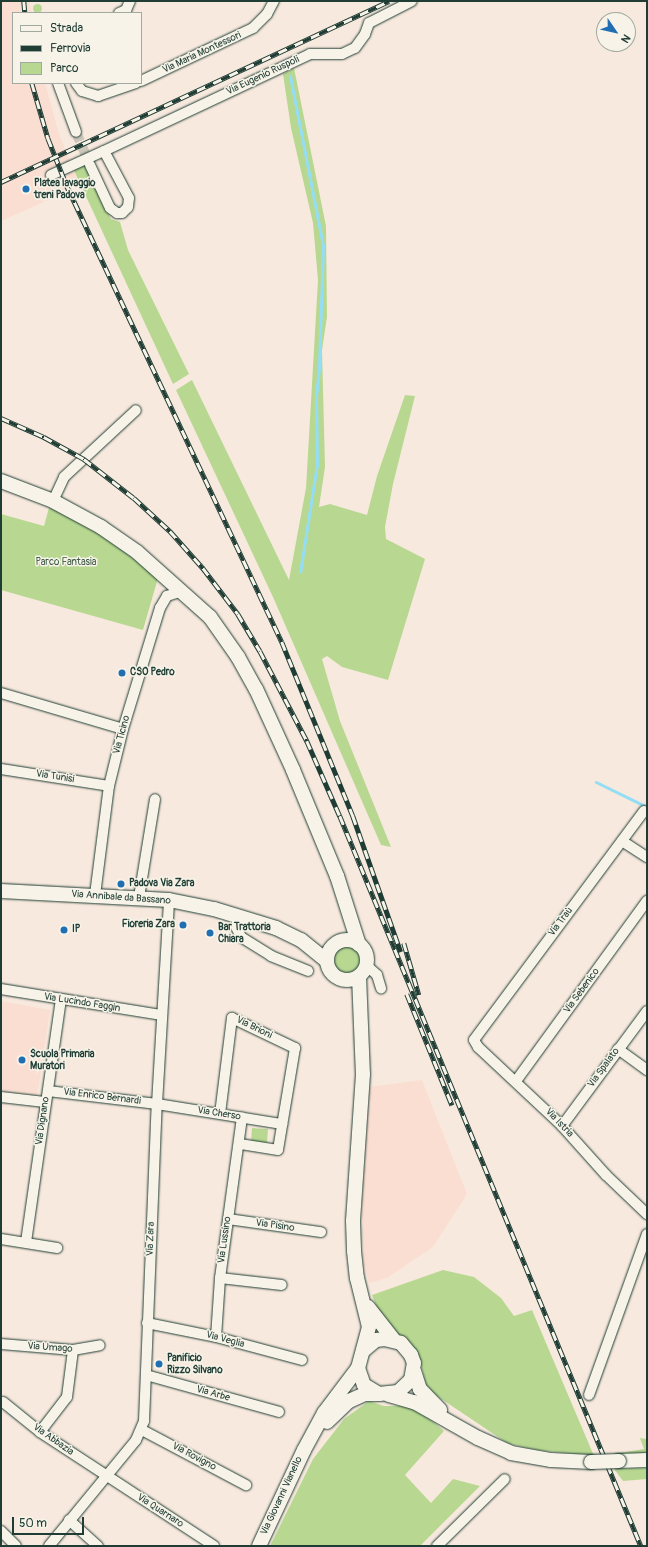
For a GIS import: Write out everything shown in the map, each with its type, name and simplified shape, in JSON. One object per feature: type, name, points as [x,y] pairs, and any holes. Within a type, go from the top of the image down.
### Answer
[{"type":"main road","points":[[1,482],[53,501],[118,539],[182,591],[210,617],[238,657],[256,688],[296,777],[337,876],[359,945],[365,954],[362,970],[359,1009],[363,1074],[354,1228],[357,1278],[365,1301],[369,1327],[358,1368],[364,1384],[384,1395],[414,1402],[448,1419],[478,1438],[511,1453],[551,1460],[591,1462],[647,1460]]},
{"type":"main road","name":"Via Annibale da Bassano","points":[[1,891],[139,897],[169,900],[239,915],[301,940],[337,944],[347,941],[359,945]]},
{"type":"main road","points":[[327,961],[345,931],[347,909]]},
{"type":"main road","name":"Via Annibale da Bassano","points":[[301,940],[327,961],[331,973],[342,979],[359,1009]]},
{"type":"main road","points":[[342,979],[362,970]]},
{"type":"main road","points":[[365,1301],[380,1326],[394,1340],[407,1348],[414,1363],[414,1371],[420,1389],[448,1419]]},
{"type":"main road","points":[[363,1351],[376,1340],[394,1340]]},
{"type":"main road","name":"Via Giovanni Vianello","points":[[259,1545],[304,1450],[324,1413],[358,1368]]},
{"type":"main road","points":[[384,1395],[405,1387],[414,1371]]},
{"type":"main road","name":"Via Giovanni Vianello","points":[[304,1450],[328,1420],[349,1401],[365,1394],[384,1395]]},
{"type":"street","points":[[121,12],[126,10],[130,1]]},
{"type":"street","name":"Via Maria Montessori","points":[[142,81],[253,28],[267,14],[274,1]]},
{"type":"street","name":"Via Eugenio Ruspoli","points":[[51,175],[310,54],[342,54],[355,48],[365,34],[369,23],[412,1]]},
{"type":"street","points":[[58,84],[76,132]]},
{"type":"street","points":[[77,84],[82,91],[98,96],[133,84]]},
{"type":"street","points":[[90,165],[110,208],[117,213],[126,211],[129,198],[104,151]]},
{"type":"street","points":[[53,501],[64,477],[136,410]]},
{"type":"street","name":"Via Ticino","points":[[95,895],[109,786],[123,729],[160,608],[167,596],[182,591]]},
{"type":"street","points":[[1,693],[123,729]]},
{"type":"street","name":"Via Tunisi","points":[[1,769],[109,786]]},
{"type":"street","points":[[139,897],[154,799]]},
{"type":"street","name":"Via Traù","points":[[478,1033],[644,811]]},
{"type":"street","points":[[622,841],[647,857]]},
{"type":"street","name":"Via Zara","points":[[142,1430],[146,1375],[157,1104],[169,900]]},
{"type":"street","name":"Via Sebenico","points":[[516,1081],[647,901]]},
{"type":"street","points":[[239,915],[236,927],[241,937],[271,956],[308,971]]},
{"type":"street","points":[[362,970],[377,975],[381,988]]},
{"type":"street","name":"Via Lucindo Faggin","points":[[1,989],[61,1000],[162,1015]]},
{"type":"street","name":"Via Dignano","points":[[26,1242],[45,1102],[48,1091],[61,1000]]},
{"type":"street","name":"Via Spalato","points":[[562,1126],[647,1011]]},
{"type":"street","name":"Via Brioni","points":[[220,1114],[232,1018],[295,1048],[282,1124]]},
{"type":"street","name":"Via Istria","points":[[478,1033],[474,1040],[478,1047],[516,1081],[562,1126],[606,1175],[647,1214]]},
{"type":"street","points":[[618,1049],[647,1070]]},
{"type":"street","name":"Via Enrico Bernardi","points":[[48,1091],[157,1104]]},
{"type":"street","points":[[1,1098],[45,1102]]},
{"type":"street","name":"Via Cherso","points":[[157,1104],[282,1124]]},
{"type":"street","name":"Via Lussino","points":[[216,1337],[220,1278],[242,1118]]},
{"type":"street","points":[[239,1144],[278,1150],[282,1124]]},
{"type":"street","name":"Via Pisino","points":[[228,1219],[321,1232]]},
{"type":"street","points":[[589,1395],[647,1234]]},
{"type":"street","points":[[1,1239],[57,1248]]},
{"type":"street","points":[[220,1278],[282,1285]]},
{"type":"street","name":"Via Veglia","points":[[147,1323],[216,1337],[302,1360]]},
{"type":"street","name":"Via Umago","points":[[1,1344],[73,1350],[100,1345]]},
{"type":"street","points":[[40,1432],[67,1397],[73,1350]]},
{"type":"street","name":"Via Arbe","points":[[146,1375],[279,1412]]},
{"type":"street","name":"Via Abbazia","points":[[3,1402],[40,1432],[105,1476]]},
{"type":"street","points":[[49,1546],[142,1430]]},
{"type":"street","name":"Via Rovigno","points":[[142,1430],[246,1484]]},
{"type":"street","name":"Via Quarnaro","points":[[105,1476],[214,1546]]},
{"type":"street","points":[[437,1546],[505,1479]]},
{"type":"street","points":[[69,1520],[98,1546]]},
{"type":"street","points":[[1,1531],[16,1546]]},
{"type":"shaded area","points":[[1,1],[29,1],[32,12],[12,12],[12,84],[45,84],[59,134],[80,186],[1,221]]},
{"type":"shaded area","points":[[1,1001],[50,1010],[37,1098],[1,1094]]},
{"type":"shaded area","points":[[422,1080],[467,1194],[433,1247],[387,1278],[369,1283],[363,1261],[362,1205],[369,1087]]},
{"type":"green space","points":[[35,4],[39,4],[41,8],[39,12],[35,12],[33,10],[33,6]]},
{"type":"green space","points":[[294,68],[326,226],[327,317],[322,350],[325,467],[319,507],[330,504],[367,515],[377,476],[405,395],[415,396],[393,484],[385,527],[386,539],[425,559],[388,680],[342,667],[327,656],[322,659],[340,721],[391,847],[381,845],[273,597],[176,390],[192,380],[289,580],[306,488],[318,280],[313,223],[291,128],[283,74]]},
{"type":"green space","points":[[84,159],[111,219],[120,222],[128,250],[189,374],[173,384],[71,164]]},
{"type":"green space","name":"Parco Fantasia","points":[[50,504],[114,543],[158,578],[143,630],[1,590],[1,514],[44,526]]},
{"type":"green space","points":[[347,947],[356,951],[360,960],[356,969],[347,973],[338,969],[334,960],[338,951]]},
{"type":"green space","points":[[252,1128],[268,1129],[267,1144],[251,1143]]},
{"type":"green space","points":[[443,1270],[474,1277],[501,1298],[514,1316],[532,1310],[594,1456],[536,1450],[507,1443],[434,1394],[426,1384],[418,1353],[405,1340],[395,1335],[382,1321],[372,1295]]},
{"type":"green space","points":[[369,1401],[384,1406],[402,1406],[418,1409],[444,1431],[405,1475],[431,1503],[453,1479],[480,1486],[420,1546],[270,1546],[313,1459],[344,1419]]},
{"type":"green space","points":[[640,1438],[647,1439],[647,1454],[607,1455],[644,1449]]},
{"type":"green space","points":[[647,1468],[647,1479],[623,1481],[614,1469]]},
{"type":"waterway","points":[[290,76],[323,245],[319,368],[316,396],[317,464],[300,572]]},
{"type":"waterway","points":[[596,782],[647,807]]},
{"type":"tunnel","points":[[76,132],[90,165]]},
{"type":"railway","points":[[24,1],[25,12]]},
{"type":"railway","points":[[1,182],[389,1]]},
{"type":"railway","points":[[32,84],[48,138],[67,186],[282,642],[353,816],[401,952]]},
{"type":"railway","points":[[1,418],[44,437],[84,459],[134,498],[170,531],[203,568],[238,614],[260,651],[307,741],[340,816],[641,1546]]},
{"type":"railway","points":[[404,943],[419,995]]},
{"type":"railway","points":[[407,994],[452,1105]]},
{"type":"place","name":"Platea lavaggio treni Padova","points":[[26,189]]},
{"type":"place","name":"CSO Pedro","points":[[122,673]]},
{"type":"place","name":"Padova Via Zara","points":[[121,884]]},
{"type":"place","name":"Fioreria Zara","points":[[183,925]]},
{"type":"place","name":"IP","points":[[64,930]]},
{"type":"place","name":"Bar Trattoria Chiara","points":[[210,933]]},
{"type":"place","name":"Scuola Primaria Muratori","points":[[22,1060]]},
{"type":"place","name":"Panificio Rizzo Silvano","points":[[159,1364]]}]
